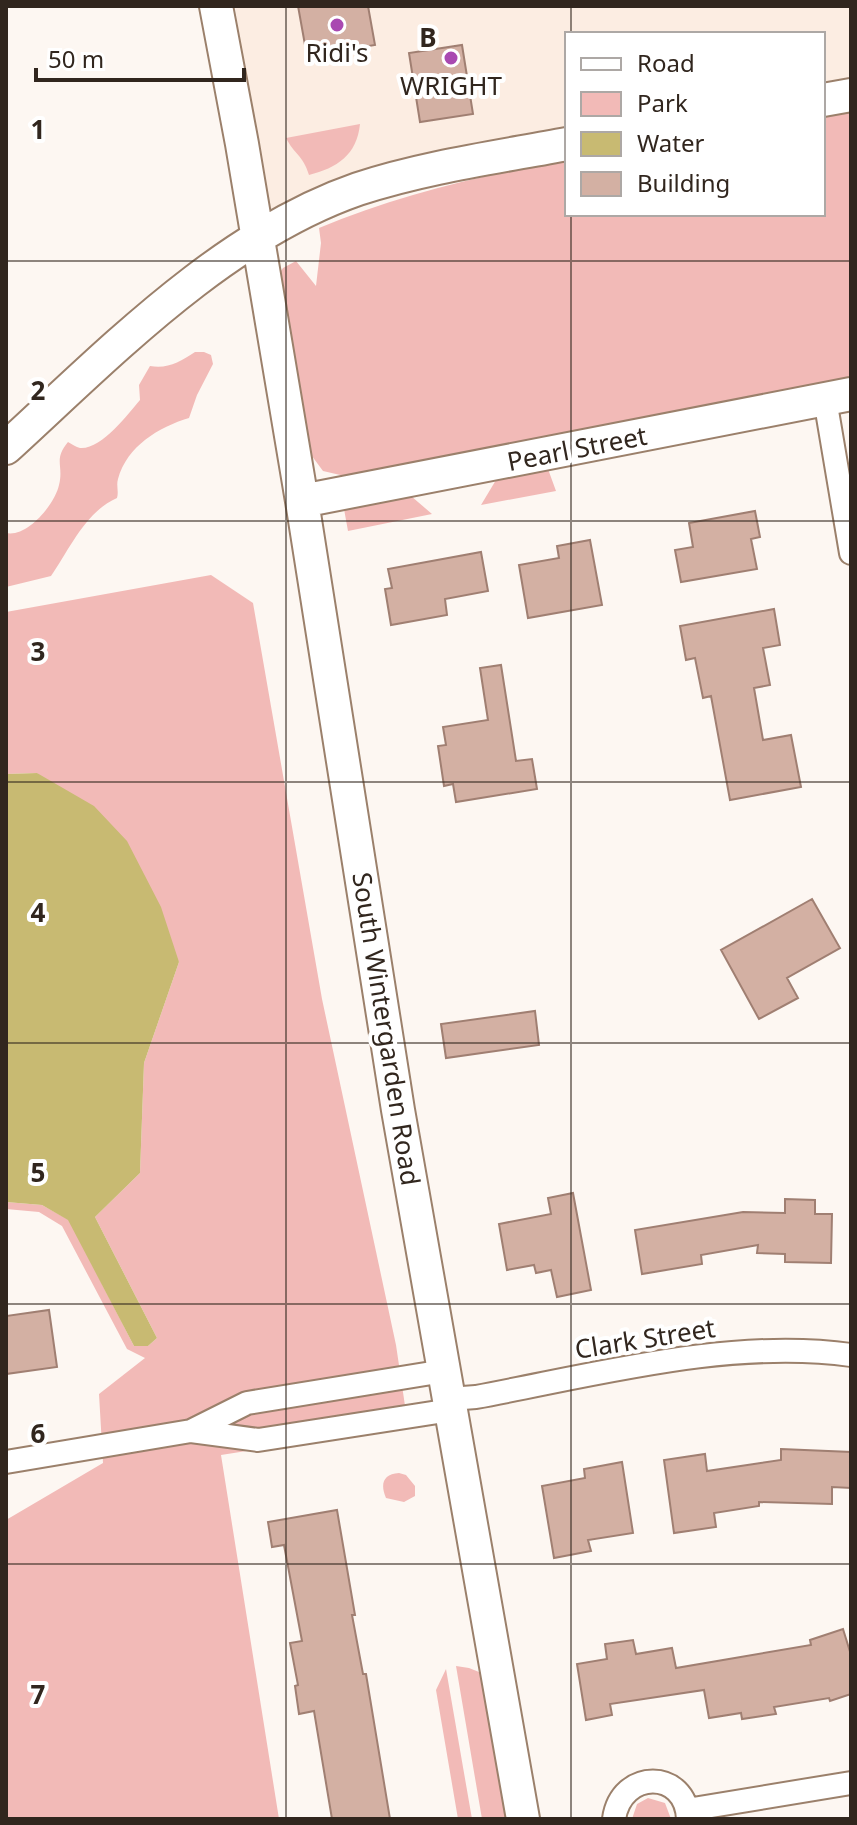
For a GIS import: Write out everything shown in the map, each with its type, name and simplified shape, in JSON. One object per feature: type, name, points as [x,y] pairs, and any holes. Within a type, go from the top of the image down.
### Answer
[{"type":"street","name":"South Wintergarden Road","points":[[216,6],[302,501],[398,1110],[523,1819]]},
{"type":"street","points":[[825,100],[851,95]]},
{"type":"street","points":[[6,448],[120,344],[201,277],[257,238],[312,209],[358,190],[417,173],[565,144]]},
{"type":"street","points":[[838,397],[851,553]]},
{"type":"street","name":"Pearl Street","points":[[302,501],[838,397]]},
{"type":"street","name":"Clark Street","points":[[448,1393],[476,1397],[594,1374],[767,1350],[851,1355]]},
{"type":"street","points":[[191,1431],[258,1440],[448,1393]]},
{"type":"street","points":[[6,1462],[191,1431],[247,1403],[448,1393]]},
{"type":"street","points":[[614,1819],[622,1795],[642,1782],[665,1784],[676,1790],[683,1799],[688,1815],[851,1783]]},
{"type":"shaded area","points":[[235,6],[851,6],[851,78],[825,82],[825,32],[565,32],[565,130],[265,223]]},
{"type":"green space","points":[[851,112],[851,381],[349,477],[323,471],[306,448],[278,275],[283,268],[296,261],[316,286],[321,243],[319,228],[441,187],[565,160],[565,216],[825,216],[825,116]]},
{"type":"green space","points":[[360,124],[355,144],[344,158],[309,175],[286,138]]},
{"type":"green space","points":[[195,352],[211,355],[213,364],[189,418],[156,433],[129,457],[117,482],[117,498],[87,522],[51,576],[6,587],[6,533],[23,530],[46,510],[59,485],[60,458],[68,442],[80,448],[97,443],[140,400],[139,385],[150,366],[174,364]]},
{"type":"green space","points":[[548,469],[556,491],[481,505],[496,480]]},
{"type":"green space","points":[[411,496],[432,514],[348,531],[344,509]]},
{"type":"green space","points":[[211,575],[253,603],[322,999],[396,1345],[408,1426],[221,1455],[279,1819],[6,1819],[6,1520],[103,1463],[99,1394],[145,1358],[127,1349],[62,1226],[39,1212],[6,1209],[6,1202],[42,1205],[69,1220],[134,1346],[148,1346],[157,1338],[95,1217],[140,1173],[144,1063],[179,962],[37,773],[6,774],[6,612]]},
{"type":"green space","points":[[399,1473],[406,1475],[415,1486],[415,1496],[404,1502],[386,1498],[383,1488],[386,1478]]},
{"type":"green space","points":[[456,1666],[484,1674],[509,1819],[482,1819]]},
{"type":"green space","points":[[446,1669],[472,1819],[458,1819],[436,1690]]},
{"type":"green space","points":[[648,1798],[665,1803],[671,1819],[632,1819],[637,1804]]},
{"type":"water","points":[[37,773],[94,806],[127,841],[161,907],[179,962],[144,1063],[140,1173],[95,1217],[157,1338],[148,1346],[134,1346],[68,1220],[42,1205],[6,1202],[6,774]]},
{"type":"building","name":"Ridi's","points":[[298,6],[368,6],[375,45],[307,56]]},
{"type":"building","points":[[462,45],[473,114],[420,122],[409,53]]},
{"type":"building","points":[[755,511],[760,537],[751,539],[757,569],[681,582],[675,550],[693,547],[689,523]]},
{"type":"building","points":[[590,540],[602,605],[528,618],[519,565],[559,558],[557,546]]},
{"type":"building","points":[[481,552],[488,591],[445,599],[447,615],[391,625],[385,589],[392,588],[388,569]]},
{"type":"building","points":[[774,609],[780,645],[763,648],[770,685],[754,688],[763,740],[791,735],[801,787],[730,800],[711,696],[703,698],[695,658],[686,660],[680,626]]},
{"type":"building","points":[[501,665],[516,761],[532,759],[537,789],[456,802],[453,784],[444,786],[438,746],[446,745],[443,727],[488,720],[480,668]]},
{"type":"building","points":[[812,899],[840,948],[787,978],[798,998],[759,1019],[721,950]]},
{"type":"building","points":[[535,1011],[539,1045],[446,1058],[441,1024]]},
{"type":"building","points":[[573,1193],[591,1290],[557,1297],[551,1270],[536,1273],[534,1265],[507,1270],[499,1224],[551,1214],[548,1198]]},
{"type":"building","points":[[785,1199],[815,1200],[815,1214],[832,1214],[831,1263],[785,1262],[785,1254],[757,1253],[758,1245],[701,1255],[702,1264],[642,1274],[635,1230],[743,1212],[785,1213]]},
{"type":"building","points":[[49,1310],[57,1367],[6,1374],[6,1316]]},
{"type":"building","points":[[781,1449],[851,1452],[851,1488],[832,1487],[832,1504],[759,1502],[759,1506],[714,1513],[716,1527],[674,1533],[664,1460],[705,1454],[707,1471],[781,1460]]},
{"type":"building","points":[[622,1462],[633,1533],[588,1540],[591,1551],[554,1558],[542,1486],[585,1478],[584,1469]]},
{"type":"building","points":[[337,1510],[355,1615],[352,1615],[363,1674],[366,1674],[390,1819],[332,1819],[314,1711],[299,1714],[295,1686],[298,1685],[290,1643],[302,1641],[284,1545],[272,1547],[268,1522]]},
{"type":"building","points":[[843,1629],[851,1655],[851,1694],[830,1701],[829,1698],[774,1707],[776,1714],[742,1719],[741,1713],[709,1718],[704,1690],[610,1704],[612,1715],[586,1720],[577,1664],[607,1659],[605,1644],[633,1640],[636,1654],[672,1648],[676,1668],[811,1645],[810,1640]]},
{"type":"place","name":"Ridi's","points":[[337,25]]},
{"type":"place","name":"WRIGHT","points":[[451,58]]}]
